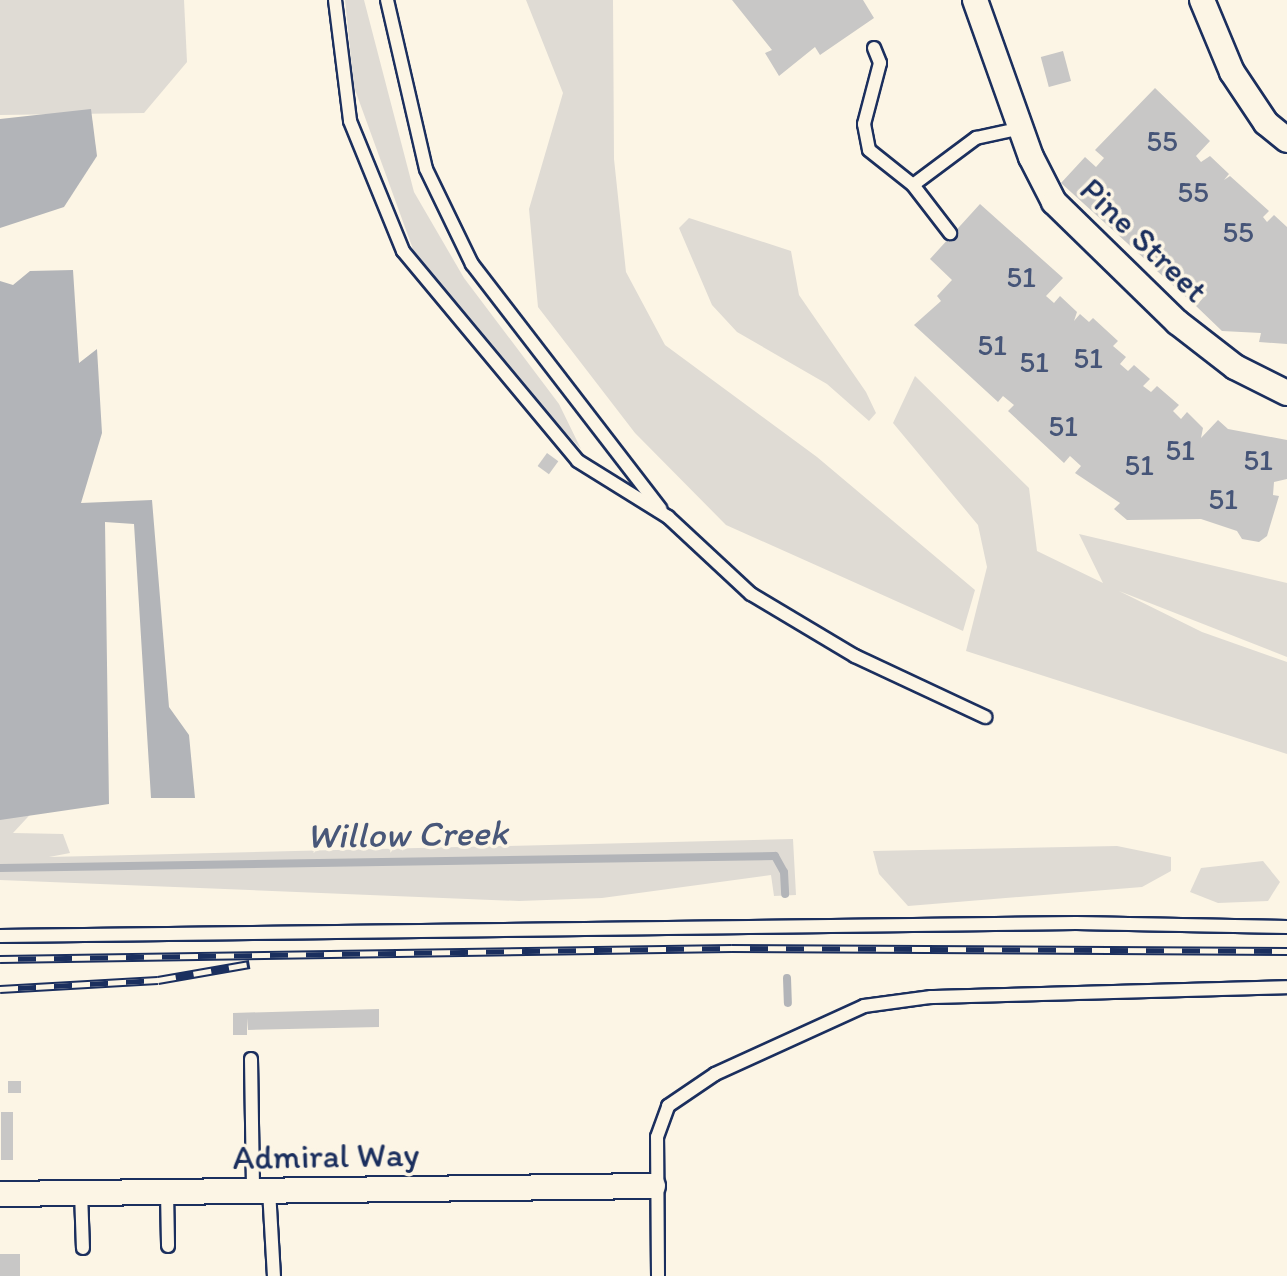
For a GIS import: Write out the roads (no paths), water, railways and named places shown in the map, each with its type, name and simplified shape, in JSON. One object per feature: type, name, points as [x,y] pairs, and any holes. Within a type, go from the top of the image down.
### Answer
[{"type":"street","name":"Pine Street","points":[[975,0],[1022,128],[1054,202],[1105,256],[1235,367],[1287,393]]},
{"type":"street","points":[[1202,0],[1232,72],[1266,123],[1287,140]]},
{"type":"street","name":"Admiral Way","points":[[0,1194],[653,1186]]},
{"type":"lane","points":[[335,0],[350,121],[403,251],[578,461],[668,517]]},
{"type":"lane","points":[[387,0],[426,169],[472,264],[539,359],[668,517],[751,594],[855,656],[985,717]]},
{"type":"lane","points":[[874,48],[880,63],[864,124],[869,150],[913,185],[950,233]]},
{"type":"lane","points":[[913,185],[976,138],[1022,128]]},
{"type":"lane","points":[[0,936],[1044,924],[1287,927]]},
{"type":"lane","points":[[658,1276],[653,1186],[657,1137],[668,1106],[715,1074],[864,1006],[931,997],[1287,987]]},
{"type":"lane","points":[[251,1059],[261,1190],[274,1276]]},
{"type":"lane","points":[[81,1192],[83,1248]]},
{"type":"lane","points":[[167,1192],[168,1246]]},
{"type":"waterway","name":"Willow Creek","points":[[0,868],[775,856],[784,872],[785,894]]},
{"type":"waterway","name":"Willow Creek","points":[[787,978],[788,1003]]},
{"type":"railway","points":[[0,959],[732,948],[1287,951]]},
{"type":"railway","points":[[0,989],[158,980],[250,964]]}]
